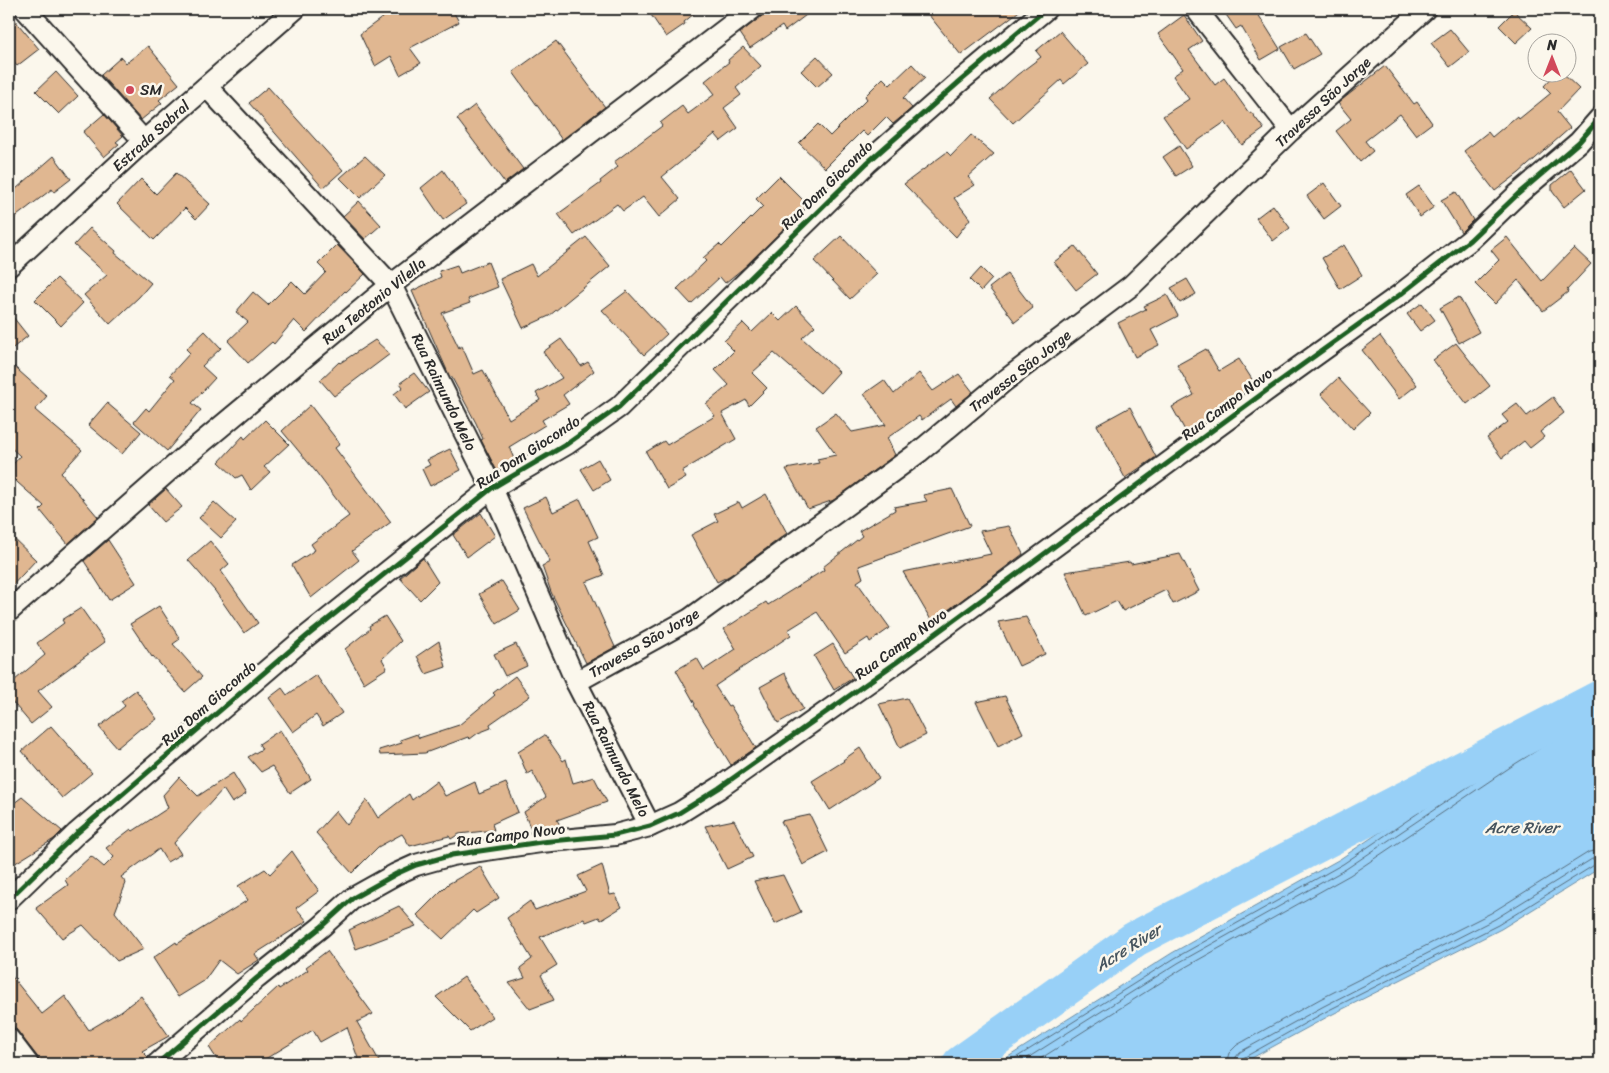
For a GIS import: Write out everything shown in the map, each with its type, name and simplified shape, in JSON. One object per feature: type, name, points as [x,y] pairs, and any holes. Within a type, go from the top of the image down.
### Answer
[{"type":"street","points":[[25,9],[144,142]]},
{"type":"street","name":"Estrada Sobral","points":[[9,266],[144,142],[295,9]]},
{"type":"street","name":"Rua Teotonio Vilella","points":[[9,611],[182,460],[391,285],[752,9]]},
{"type":"street","name":"Rua Dom Giocondo","points":[[9,899],[78,834],[306,636],[492,488],[567,444],[619,407],[867,163],[958,82],[1046,9]]},
{"type":"street","points":[[1196,9],[1291,130]]},
{"type":"street","name":"Travessa São Jorge","points":[[576,682],[690,619],[919,452],[1003,382],[1132,285],[1291,130],[1425,9]]},
{"type":"street","name":"Rua Raimundo Melo","points":[[207,87],[391,285],[492,488],[576,682],[650,826]]},
{"type":"street","name":"Rua Campo Novo","points":[[157,1064],[353,898],[396,874],[416,865],[452,855],[542,842],[615,836],[650,826],[679,813],[719,788],[881,674],[1401,294],[1470,240],[1518,194],[1578,142],[1600,118]]},
{"type":"street","points":[[9,1039],[28,1064]]},
{"type":"water","name":"Acre River","points":[[1600,688],[1600,868],[1501,929],[1329,1016],[1241,1064],[997,1064],[1172,953],[1340,859],[1505,748]]},
{"type":"building","points":[[394,9],[452,9],[459,22],[410,48],[421,63],[400,75],[391,56],[375,66],[360,34]]},
{"type":"building","points":[[647,9],[700,9],[684,22],[685,24],[666,37]]},
{"type":"building","points":[[771,9],[814,9],[785,31],[782,26],[750,48],[740,33]]},
{"type":"building","points":[[924,9],[1022,9],[961,55]]},
{"type":"building","points":[[1222,9],[1266,9],[1258,14],[1280,49],[1261,60],[1241,26],[1236,29]]},
{"type":"building","points":[[1514,11],[1532,28],[1516,43],[1499,26]]},
{"type":"building","points":[[9,13],[39,49],[17,66],[9,57]]},
{"type":"building","points":[[1184,15],[1202,41],[1189,50],[1215,85],[1224,78],[1249,113],[1251,112],[1264,129],[1242,145],[1225,122],[1186,149],[1163,116],[1189,99],[1173,76],[1183,69],[1158,34]]},
{"type":"building","points":[[1450,29],[1469,52],[1450,67],[1431,43]]},
{"type":"building","points":[[1060,31],[1088,64],[1064,84],[1061,80],[1013,123],[990,99],[1041,57],[1036,51]]},
{"type":"building","points":[[1306,33],[1320,54],[1294,69],[1281,47]]},
{"type":"building","points":[[556,41],[605,107],[562,140],[513,72]]},
{"type":"building","points":[[148,46],[179,84],[159,100],[162,103],[141,120],[101,75],[121,57],[126,63]]},
{"type":"building","points":[[743,47],[761,66],[736,88],[741,95],[724,108],[738,128],[721,141],[715,134],[662,177],[680,199],[659,217],[643,197],[623,211],[617,204],[574,235],[558,214],[601,183],[600,181],[618,167],[614,162],[662,126],[660,123],[682,106],[688,114],[715,94],[705,81],[729,62],[728,60]]},
{"type":"building","points":[[817,56],[833,73],[817,87],[801,71]]},
{"type":"building","points":[[912,64],[925,78],[903,98],[912,108],[893,124],[886,117],[867,136],[862,131],[825,168],[799,143],[818,124],[830,136],[867,99],[865,96],[883,78],[890,85]]},
{"type":"building","points":[[1385,66],[1414,104],[1417,102],[1432,123],[1416,135],[1400,114],[1365,141],[1373,151],[1360,162],[1336,131],[1351,119],[1338,103]]},
{"type":"building","points":[[56,72],[78,96],[59,114],[36,91]]},
{"type":"building","points":[[1548,82],[1572,82],[1579,89],[1557,112],[1570,128],[1519,173],[1495,191],[1464,151],[1488,132],[1492,137],[1517,116],[1519,119],[1551,93],[1544,86]]},
{"type":"building","points":[[268,87],[343,170],[323,188],[249,103]]},
{"type":"building","points":[[475,105],[523,169],[505,183],[457,119]]},
{"type":"building","points":[[104,114],[123,136],[116,142],[119,144],[104,157],[83,132]]},
{"type":"building","points":[[971,135],[994,154],[968,177],[975,185],[954,198],[970,219],[956,237],[904,184],[947,152],[951,156]]},
{"type":"building","points":[[1179,146],[1192,166],[1176,176],[1163,157]]},
{"type":"building","points":[[54,156],[71,179],[54,192],[52,189],[9,222],[9,195]]},
{"type":"building","points":[[365,156],[385,175],[360,198],[340,178]]},
{"type":"building","points":[[1571,169],[1586,189],[1564,207],[1552,191],[1552,185]]},
{"type":"building","points":[[443,170],[466,204],[443,220],[421,188]]},
{"type":"building","points":[[176,173],[210,204],[196,219],[185,208],[154,240],[117,204],[141,179],[156,194]]},
{"type":"building","points":[[779,176],[808,205],[746,266],[725,283],[720,277],[691,304],[677,289],[706,261],[703,258],[719,244],[722,247],[763,206],[756,199]]},
{"type":"building","points":[[1324,183],[1341,206],[1324,219],[1307,196]]},
{"type":"building","points":[[1419,186],[1434,207],[1420,217],[1406,195]]},
{"type":"building","points":[[1456,192],[1473,220],[1461,232],[1441,200]]},
{"type":"building","points":[[359,201],[381,225],[365,239],[343,216]]},
{"type":"building","points":[[1273,205],[1290,228],[1273,241],[1256,218]]},
{"type":"building","points":[[90,228],[116,251],[115,253],[151,283],[110,324],[84,295],[107,275],[74,245]]},
{"type":"building","points":[[841,236],[877,274],[850,299],[814,261]]},
{"type":"building","points":[[586,237],[610,266],[549,316],[523,328],[500,279],[531,264],[537,276]]},
{"type":"building","points":[[1507,237],[1542,281],[1574,248],[1591,264],[1567,290],[1568,292],[1543,311],[1518,280],[1495,304],[1475,284],[1499,260],[1491,250]]},
{"type":"building","points":[[337,245],[365,274],[345,291],[306,332],[294,320],[274,344],[272,342],[248,363],[228,341],[248,322],[236,312],[253,292],[268,305],[292,281],[305,294],[326,272],[318,264]]},
{"type":"building","points":[[1344,245],[1362,275],[1340,289],[1322,258]]},
{"type":"building","points":[[1075,246],[1097,274],[1076,290],[1054,262]]},
{"type":"building","points":[[488,262],[498,287],[468,299],[470,303],[442,313],[459,348],[462,346],[474,374],[483,370],[509,419],[540,400],[536,393],[562,378],[543,352],[561,339],[581,366],[588,362],[594,371],[563,395],[569,404],[542,420],[545,425],[509,447],[515,461],[497,471],[481,440],[483,439],[476,423],[449,375],[412,291],[441,277],[439,271],[457,265],[460,273]]},
{"type":"building","points":[[981,268],[992,279],[981,291],[970,280]]},
{"type":"building","points":[[1007,274],[1033,308],[1015,322],[989,288]]},
{"type":"building","points":[[57,278],[83,303],[61,326],[35,300]]},
{"type":"building","points":[[1187,279],[1196,294],[1180,303],[1171,288]]},
{"type":"building","points":[[627,291],[667,334],[644,355],[602,310]]},
{"type":"building","points":[[1167,295],[1178,316],[1151,330],[1159,345],[1135,357],[1118,323],[1146,309],[1144,306]]},
{"type":"building","points":[[1459,297],[1479,332],[1459,343],[1440,308]]},
{"type":"building","points":[[1422,303],[1435,320],[1420,331],[1407,314]]},
{"type":"building","points":[[796,306],[815,326],[802,338],[839,372],[820,393],[774,353],[752,373],[767,388],[749,406],[746,400],[722,413],[736,439],[682,471],[686,478],[667,489],[646,452],[664,441],[667,445],[715,416],[706,404],[729,385],[715,370],[734,351],[724,341],[743,323],[752,332],[772,313],[780,321]]},
{"type":"building","points":[[9,312],[28,336],[9,351]]},
{"type":"building","points":[[205,331],[221,348],[202,366],[215,378],[192,403],[201,410],[167,451],[134,422],[146,408],[149,411],[175,379],[170,375],[190,353],[186,349]]},
{"type":"building","points":[[1380,336],[1417,385],[1399,399],[1362,350]]},
{"type":"building","points":[[375,340],[390,354],[334,396],[320,380],[339,362]]},
{"type":"building","points":[[1456,343],[1490,386],[1467,404],[1433,360]]},
{"type":"building","points":[[1206,349],[1219,371],[1239,359],[1255,384],[1187,434],[1172,407],[1194,395],[1177,365]]},
{"type":"building","points":[[9,362],[47,396],[35,410],[82,450],[61,473],[98,517],[68,544],[40,510],[44,506],[9,475],[9,469],[20,456],[9,446]]},
{"type":"building","points":[[414,373],[429,392],[405,409],[394,394],[403,387],[400,383]]},
{"type":"building","points":[[919,373],[933,391],[959,374],[973,392],[956,406],[951,399],[922,420],[919,416],[887,438],[895,455],[834,500],[808,509],[786,469],[819,463],[817,459],[836,455],[816,427],[836,413],[852,432],[886,425],[864,394],[884,380],[894,394]]},
{"type":"building","points":[[1338,378],[1370,413],[1353,429],[1321,394]]},
{"type":"building","points":[[1553,397],[1564,413],[1540,432],[1544,437],[1530,448],[1524,441],[1502,458],[1487,438],[1508,422],[1502,415],[1517,404],[1527,416]]},
{"type":"building","points":[[107,403],[141,432],[122,454],[88,425]]},
{"type":"building","points":[[310,405],[340,444],[335,448],[391,522],[352,551],[359,560],[311,598],[292,565],[315,550],[311,544],[349,516],[282,431]]},
{"type":"building","points":[[1130,407],[1156,457],[1125,478],[1097,425]]},
{"type":"building","points":[[265,420],[289,444],[264,467],[270,472],[251,490],[242,475],[236,478],[219,462],[243,436],[245,439]]},
{"type":"building","points":[[450,449],[461,470],[430,486],[422,469],[430,465],[427,460]]},
{"type":"building","points":[[598,459],[610,480],[594,490],[581,469]]},
{"type":"building","points":[[166,489],[182,507],[163,522],[148,505]]},
{"type":"building","points":[[952,489],[970,526],[859,566],[863,578],[857,582],[890,628],[870,642],[868,638],[845,653],[817,612],[788,630],[791,635],[715,686],[728,706],[730,705],[756,748],[731,765],[694,705],[676,670],[697,658],[704,670],[736,649],[724,629],[766,602],[768,605],[824,570],[823,567],[862,536],[859,531],[895,510],[894,507],[927,501],[923,495]]},
{"type":"building","points":[[766,494],[787,533],[731,575],[717,582],[691,535],[718,521],[714,514],[739,502],[742,508]]},
{"type":"building","points":[[546,497],[553,512],[580,499],[598,537],[589,541],[604,575],[586,582],[615,647],[586,663],[551,592],[542,566],[550,562],[523,508]]},
{"type":"building","points":[[214,502],[236,522],[221,538],[199,518]]},
{"type":"building","points":[[481,513],[495,536],[467,557],[453,535]]},
{"type":"building","points":[[1009,526],[1023,554],[946,612],[931,620],[903,572],[991,554],[980,531]]},
{"type":"building","points":[[9,534],[36,560],[9,589]]},
{"type":"building","points":[[108,540],[136,583],[109,600],[84,561]]},
{"type":"building","points":[[210,541],[229,564],[221,571],[258,623],[244,633],[215,591],[188,560]]},
{"type":"building","points":[[1180,554],[1199,591],[1173,604],[1166,590],[1123,611],[1117,601],[1086,616],[1065,572],[1130,562],[1131,564]]},
{"type":"building","points":[[423,558],[438,582],[420,600],[400,578]]},
{"type":"building","points":[[502,581],[520,610],[497,624],[479,594]]},
{"type":"building","points":[[159,606],[180,639],[173,644],[202,677],[185,692],[152,657],[130,624]]},
{"type":"building","points":[[81,608],[105,642],[38,691],[52,707],[31,724],[9,698],[9,685],[45,655],[37,643],[64,623],[62,620]]},
{"type":"building","points":[[385,616],[401,641],[382,659],[387,668],[364,683],[345,649],[370,629],[369,626]]},
{"type":"building","points":[[1026,617],[1045,654],[1019,666],[998,622]]},
{"type":"building","points":[[439,641],[446,667],[426,674],[417,656]]},
{"type":"building","points":[[516,644],[527,666],[505,676],[494,654]]},
{"type":"building","points":[[833,644],[853,678],[834,690],[814,656]]},
{"type":"building","points":[[785,673],[803,709],[778,723],[760,687]]},
{"type":"building","points":[[316,675],[342,713],[323,726],[316,715],[293,732],[269,698],[282,688],[287,695]]},
{"type":"building","points":[[515,676],[530,696],[490,724],[491,728],[478,733],[470,739],[468,737],[425,753],[380,755],[379,750],[402,743],[400,740],[417,734],[419,738],[459,725],[495,695],[493,693]]},
{"type":"building","points":[[136,690],[157,719],[141,728],[117,748],[99,727],[125,706],[121,701]]},
{"type":"building","points":[[1005,696],[1023,733],[998,746],[976,702]]},
{"type":"building","points":[[907,698],[926,735],[900,748],[879,704]]},
{"type":"building","points":[[51,726],[92,773],[62,798],[22,751]]},
{"type":"building","points":[[280,730],[311,779],[290,793],[272,766],[261,772],[248,757],[262,749],[259,744]]},
{"type":"building","points":[[545,735],[563,761],[566,759],[573,783],[594,777],[607,802],[557,820],[562,828],[547,830],[542,824],[531,830],[524,812],[546,797],[532,771],[527,774],[518,752]]},
{"type":"building","points":[[860,748],[879,778],[830,810],[812,781],[844,761]]},
{"type":"building","points":[[233,773],[246,794],[232,803],[223,789],[174,843],[181,854],[167,862],[159,849],[121,877],[126,883],[115,912],[144,949],[117,961],[83,925],[62,938],[36,908],[68,885],[65,880],[91,856],[104,867],[114,857],[106,848],[131,829],[133,831],[168,808],[163,795],[179,777],[198,796]]},
{"type":"building","points":[[437,781],[445,796],[475,782],[479,794],[506,783],[518,812],[492,824],[494,830],[459,834],[451,839],[449,836],[410,846],[402,834],[378,847],[352,873],[316,833],[336,811],[347,825],[367,800],[378,818],[409,794],[412,800]]},
{"type":"building","points":[[22,797],[62,831],[54,839],[9,867],[9,807]]},
{"type":"building","points":[[810,815],[828,852],[803,865],[781,821]]},
{"type":"building","points":[[734,820],[753,857],[727,869],[705,826]]},
{"type":"building","points":[[292,851],[319,891],[296,908],[307,921],[255,954],[259,960],[237,974],[219,960],[204,981],[178,997],[153,958],[176,942],[177,944],[248,900],[238,886],[265,869],[270,874]]},
{"type":"building","points":[[602,865],[610,895],[615,894],[622,907],[601,920],[599,917],[586,922],[584,919],[540,937],[557,965],[541,975],[554,1000],[530,1009],[509,983],[525,978],[520,968],[532,959],[507,918],[530,901],[535,910],[586,891],[578,876]]},
{"type":"building","points":[[480,866],[499,898],[476,913],[473,910],[443,939],[417,915],[448,884]]},
{"type":"building","points":[[783,875],[801,912],[775,924],[754,881]]},
{"type":"building","points":[[399,906],[416,926],[356,949],[349,930]]},
{"type":"building","points":[[327,951],[373,1014],[357,1022],[381,1064],[360,1064],[347,1027],[320,1042],[313,1030],[257,1064],[220,1064],[209,1047],[278,987],[279,989],[308,970],[306,967]]},
{"type":"building","points":[[9,973],[42,1014],[65,996],[89,1030],[121,1011],[141,996],[169,1036],[142,1051],[148,1057],[145,1064],[43,1064],[9,1020]]},
{"type":"building","points":[[464,977],[492,1017],[470,1031],[436,997]]},
{"type":"waterway","name":"Acre River","points":[[960,1064],[1135,939],[1600,698]]},
{"type":"cycle path","points":[[9,899],[77,833],[307,636],[492,488],[567,444],[619,407],[867,163],[1046,9]]},
{"type":"cycle path","points":[[157,1064],[353,898],[396,874],[416,865],[452,855],[541,842],[615,835],[650,826],[679,813],[719,788],[897,662],[1401,294],[1470,240],[1518,194],[1579,142],[1600,118]]},
{"type":"place","name":"SM","points":[[130,90]]}]
